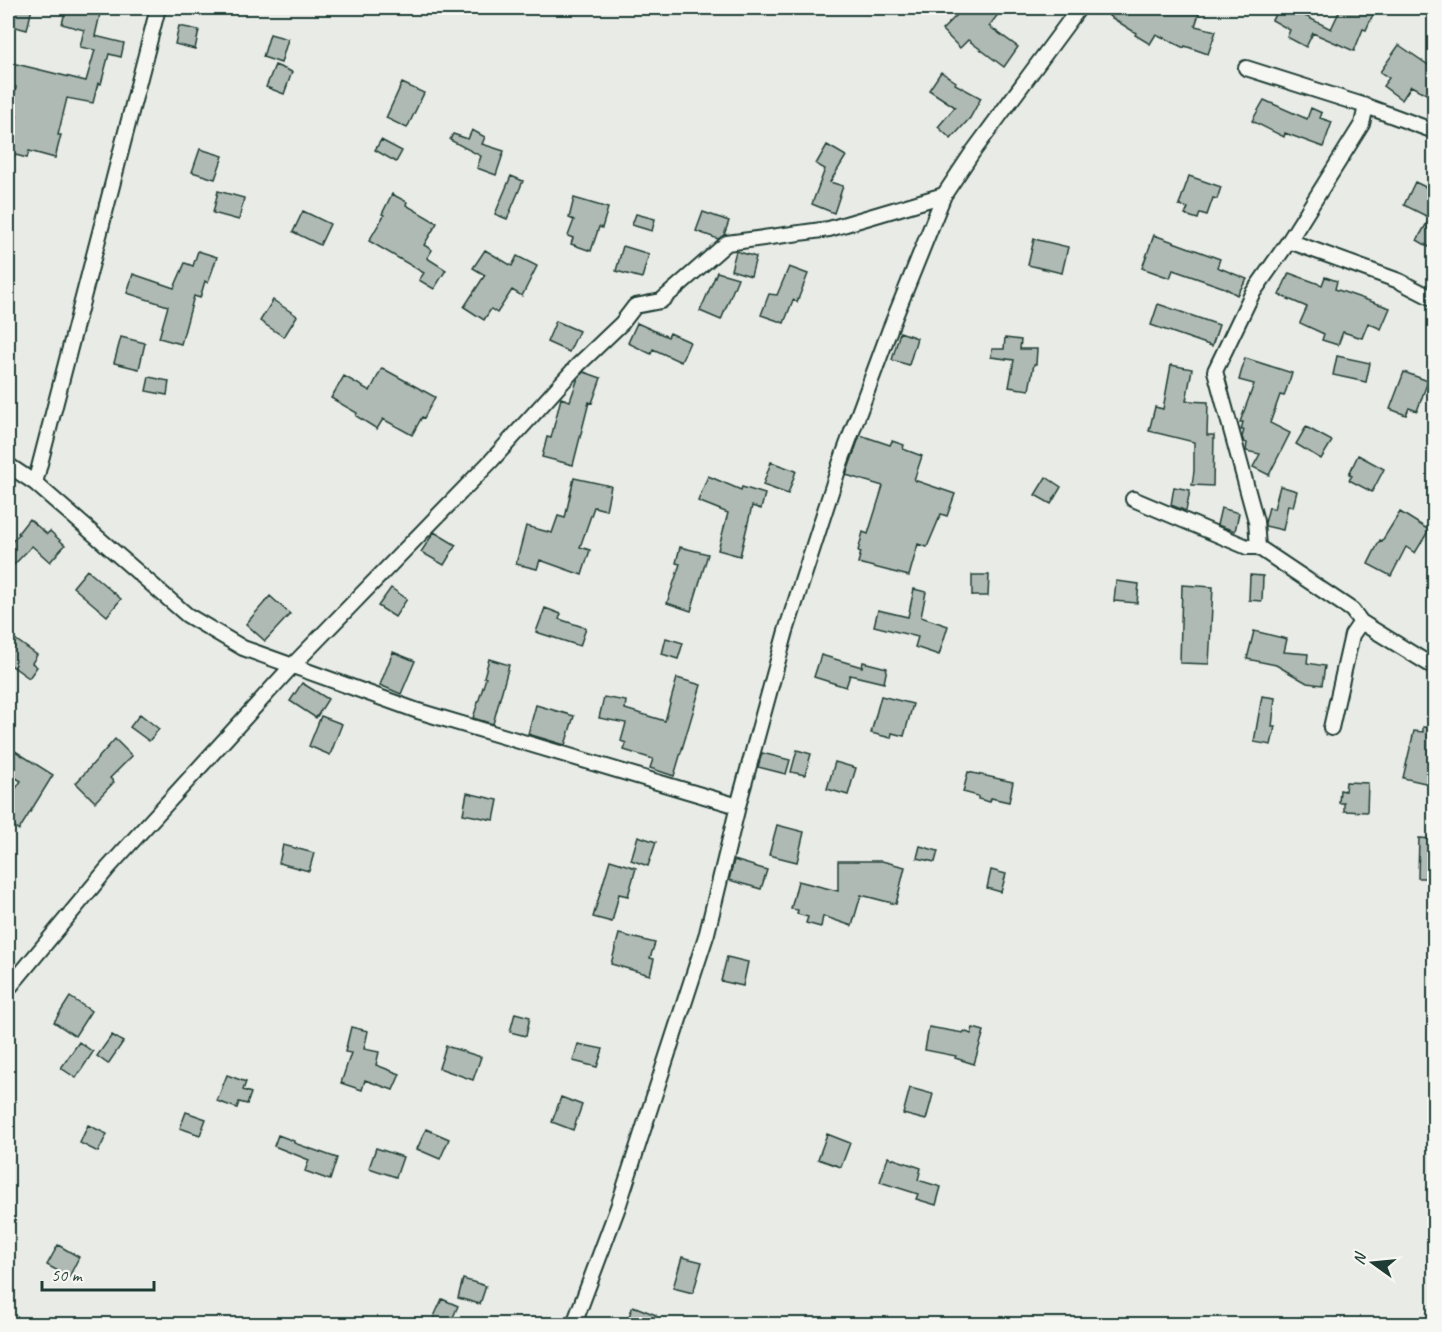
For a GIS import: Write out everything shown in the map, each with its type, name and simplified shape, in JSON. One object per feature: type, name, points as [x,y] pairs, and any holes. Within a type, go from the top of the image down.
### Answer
[{"type":"street","points":[[35,483],[158,8]]},
{"type":"street","points":[[574,1324],[618,1207],[706,933],[786,631],[840,464],[890,329],[944,195],[972,153],[1079,8]]},
{"type":"street","points":[[1246,68],[1366,106],[1434,131]]},
{"type":"street","points":[[1258,547],[1256,521],[1215,371],[1252,294],[1289,241],[1362,124],[1366,106]]},
{"type":"street","points":[[8,988],[108,868],[292,666],[492,460],[578,364],[622,323],[635,306],[661,301],[727,243],[829,229],[944,195]]},
{"type":"street","points":[[1289,241],[1399,281],[1434,298]]},
{"type":"street","points":[[8,465],[35,483],[187,615],[243,648],[418,711],[738,806]]},
{"type":"street","points":[[1133,499],[1247,547],[1258,547],[1352,610],[1361,622],[1434,667]]},
{"type":"street","points":[[1331,729],[1352,635],[1361,622]]},
{"type":"building","points":[[10,8],[32,8],[27,30],[8,25]]},
{"type":"building","points":[[66,8],[101,10],[95,36],[124,43],[121,57],[109,54],[93,103],[67,98],[55,158],[29,151],[27,158],[8,153],[17,116],[10,114],[16,87],[8,84],[8,62],[86,81],[95,50],[80,47],[84,30],[62,24]]},
{"type":"building","points":[[964,8],[1003,8],[989,26],[1018,47],[1004,67],[968,40],[960,48],[942,30]]},
{"type":"building","points":[[1114,8],[1201,8],[1195,26],[1216,31],[1208,54],[1185,46],[1184,48],[1156,34],[1150,44],[1109,16]]},
{"type":"building","points":[[1279,8],[1302,8],[1299,13],[1331,29],[1341,8],[1364,8],[1374,12],[1366,30],[1363,29],[1354,51],[1313,33],[1306,47],[1287,37],[1290,30],[1272,20]]},
{"type":"building","points":[[179,26],[199,30],[195,49],[175,44]]},
{"type":"building","points":[[270,34],[288,39],[281,63],[263,57]]},
{"type":"building","points":[[1399,45],[1434,69],[1434,98],[1411,86],[1402,100],[1383,86],[1389,78],[1380,72]]},
{"type":"building","points":[[275,65],[292,72],[284,94],[266,87]]},
{"type":"building","points":[[941,72],[956,82],[955,84],[981,98],[970,118],[951,139],[938,127],[955,107],[929,90]]},
{"type":"building","points":[[402,83],[424,93],[407,128],[386,118]]},
{"type":"building","points":[[1264,100],[1307,119],[1311,108],[1322,113],[1320,118],[1332,122],[1323,147],[1285,133],[1284,137],[1252,121]]},
{"type":"building","points":[[472,130],[485,137],[482,144],[504,151],[496,175],[477,168],[481,156],[450,140],[453,134],[468,139]]},
{"type":"building","points":[[381,140],[402,151],[396,162],[375,150]]},
{"type":"building","points":[[827,145],[846,156],[830,182],[843,186],[834,213],[812,204],[825,169],[816,164]]},
{"type":"building","points":[[200,149],[223,156],[215,179],[192,172]]},
{"type":"building","points":[[511,176],[523,181],[507,219],[495,214]]},
{"type":"building","points":[[1189,176],[1221,187],[1217,199],[1213,198],[1207,215],[1200,213],[1198,219],[1185,215],[1188,208],[1179,205]]},
{"type":"building","points":[[1415,182],[1434,191],[1434,209],[1430,218],[1404,205]]},
{"type":"building","points":[[218,191],[244,198],[239,220],[213,213]]},
{"type":"building","points":[[392,194],[437,223],[424,245],[432,250],[427,258],[446,270],[434,289],[419,280],[424,273],[369,241],[384,215],[382,214]]},
{"type":"building","points":[[574,198],[608,208],[591,251],[571,244],[573,238],[568,236],[574,220],[569,218]]},
{"type":"building","points":[[303,211],[330,224],[320,245],[293,232]]},
{"type":"building","points":[[1434,211],[1434,250],[1417,240]]},
{"type":"building","points":[[703,212],[729,221],[724,235],[718,239],[696,231]]},
{"type":"building","points":[[636,214],[655,219],[652,231],[632,225]]},
{"type":"building","points":[[1154,235],[1220,259],[1217,267],[1247,279],[1237,295],[1225,288],[1173,270],[1170,278],[1142,268]]},
{"type":"building","points":[[1034,239],[1068,247],[1062,273],[1028,265]]},
{"type":"building","points":[[623,246],[649,254],[642,278],[616,271]]},
{"type":"building","points":[[485,250],[512,266],[517,256],[537,266],[522,296],[512,290],[497,313],[491,309],[484,320],[464,307],[485,275],[473,268]]},
{"type":"building","points":[[198,251],[217,257],[208,283],[205,281],[200,298],[194,296],[181,344],[159,338],[168,306],[127,293],[133,274],[174,288],[185,263],[193,266]]},
{"type":"building","points":[[736,251],[756,257],[751,276],[731,270]]},
{"type":"building","points":[[789,267],[808,274],[797,302],[793,300],[784,323],[761,315],[769,294],[777,295]]},
{"type":"building","points":[[717,272],[738,278],[721,320],[700,311]]},
{"type":"building","points":[[1289,273],[1322,285],[1325,277],[1337,281],[1335,289],[1390,308],[1381,329],[1368,323],[1362,338],[1343,332],[1338,345],[1322,340],[1324,334],[1300,323],[1307,307],[1279,295]]},
{"type":"building","points":[[273,300],[297,316],[284,337],[260,321]]},
{"type":"building","points":[[1158,304],[1219,325],[1212,346],[1151,325]]},
{"type":"building","points":[[556,321],[579,331],[569,352],[547,342]]},
{"type":"building","points":[[637,323],[668,337],[670,333],[690,342],[681,362],[653,349],[651,354],[628,343]]},
{"type":"building","points":[[900,332],[917,338],[909,365],[892,360]]},
{"type":"building","points":[[121,337],[145,343],[139,369],[114,363]]},
{"type":"building","points":[[1005,338],[1021,340],[1020,349],[1037,349],[1036,364],[1034,364],[1029,390],[1009,387],[1014,360],[991,357],[992,349],[1004,349]]},
{"type":"building","points":[[1337,356],[1370,363],[1366,382],[1333,375]]},
{"type":"building","points":[[1245,358],[1292,373],[1284,396],[1280,395],[1270,423],[1290,433],[1269,475],[1253,467],[1260,454],[1246,451],[1247,443],[1242,437],[1243,422],[1240,422],[1254,384],[1239,380]]},
{"type":"building","points":[[1171,365],[1192,369],[1186,401],[1208,402],[1207,435],[1214,435],[1213,486],[1192,485],[1194,442],[1149,431],[1155,407],[1163,409]]},
{"type":"building","points":[[382,368],[435,397],[412,435],[383,419],[377,429],[356,416],[357,413],[331,398],[344,376],[370,391]]},
{"type":"building","points":[[584,372],[601,378],[592,403],[589,402],[573,465],[542,457],[547,437],[551,438],[561,398],[570,401],[578,378]]},
{"type":"building","points":[[1404,372],[1428,381],[1417,411],[1409,408],[1406,415],[1390,409]]},
{"type":"building","points":[[149,377],[169,381],[167,395],[146,391]]},
{"type":"building","points":[[1306,427],[1332,441],[1321,459],[1296,444]]},
{"type":"building","points":[[860,435],[890,445],[892,441],[904,445],[903,449],[922,456],[914,480],[955,494],[947,516],[941,514],[927,547],[918,544],[909,576],[858,563],[861,552],[858,551],[863,532],[868,534],[883,486],[846,475]]},
{"type":"building","points":[[1358,455],[1384,469],[1372,492],[1349,480],[1352,476],[1349,474]]},
{"type":"building","points":[[771,462],[796,471],[788,494],[763,485]]},
{"type":"building","points":[[708,476],[741,490],[742,487],[765,494],[761,509],[752,506],[740,556],[718,550],[728,513],[698,501]]},
{"type":"building","points":[[1046,477],[1061,487],[1051,504],[1035,495]]},
{"type":"building","points":[[574,478],[611,486],[606,510],[594,507],[580,547],[590,550],[582,575],[540,560],[537,569],[516,564],[526,526],[552,533],[558,516],[565,518]]},
{"type":"building","points":[[1280,486],[1297,491],[1293,507],[1288,505],[1283,530],[1265,526],[1269,507],[1274,509]]},
{"type":"building","points":[[1174,487],[1190,490],[1186,511],[1171,505]]},
{"type":"building","points":[[1221,508],[1239,513],[1235,531],[1217,525]]},
{"type":"building","points":[[1400,512],[1429,530],[1415,553],[1406,547],[1391,576],[1368,564],[1380,540],[1382,541]]},
{"type":"building","points":[[29,519],[47,534],[50,531],[65,545],[50,562],[32,546],[8,571],[8,546]]},
{"type":"building","points":[[434,532],[456,545],[444,565],[421,552]]},
{"type":"building","points":[[680,547],[708,554],[691,611],[667,603],[680,564],[676,563]]},
{"type":"building","points":[[87,570],[121,599],[107,616],[73,587]]},
{"type":"building","points":[[972,575],[989,575],[988,596],[972,596]]},
{"type":"building","points":[[1250,575],[1263,576],[1262,601],[1249,600]]},
{"type":"building","points":[[1116,581],[1139,584],[1137,603],[1114,601]]},
{"type":"building","points":[[1182,585],[1213,587],[1209,664],[1180,663]]},
{"type":"building","points":[[391,588],[407,599],[395,617],[378,606]]},
{"type":"building","points":[[914,589],[926,592],[921,617],[948,626],[939,655],[915,647],[918,637],[874,626],[878,610],[908,617]]},
{"type":"building","points":[[270,596],[290,614],[265,641],[246,624]]},
{"type":"building","points":[[545,608],[561,614],[559,619],[586,628],[580,646],[536,632]]},
{"type":"building","points":[[1254,631],[1287,639],[1284,652],[1308,654],[1307,663],[1325,666],[1322,685],[1307,683],[1276,665],[1247,659]]},
{"type":"building","points":[[8,634],[37,655],[32,663],[37,667],[29,678],[8,663]]},
{"type":"building","points":[[666,638],[683,643],[678,659],[662,654]]},
{"type":"building","points":[[393,652],[415,661],[401,694],[380,685]]},
{"type":"building","points":[[821,655],[862,667],[863,662],[887,668],[884,683],[850,675],[846,687],[814,677]]},
{"type":"building","points":[[489,659],[509,665],[493,724],[473,718],[486,678],[484,677]]},
{"type":"building","points":[[677,678],[701,685],[674,776],[650,768],[653,759],[624,750],[626,743],[621,741],[626,723],[599,718],[604,697],[626,701],[625,709],[665,721]]},
{"type":"building","points":[[302,683],[328,699],[316,718],[290,701]]},
{"type":"building","points":[[881,696],[913,704],[904,736],[892,733],[891,738],[871,733]]},
{"type":"building","points":[[1262,696],[1275,698],[1272,727],[1275,727],[1271,745],[1254,742]]},
{"type":"building","points":[[536,705],[574,716],[565,745],[528,734]]},
{"type":"building","points":[[140,714],[159,729],[149,741],[130,727]]},
{"type":"building","points":[[321,716],[342,724],[330,755],[309,746]]},
{"type":"building","points":[[1423,727],[1434,728],[1434,785],[1403,778],[1414,731],[1423,732]]},
{"type":"building","points":[[115,739],[132,756],[110,778],[114,782],[95,802],[76,783]]},
{"type":"building","points":[[12,749],[53,775],[19,830],[8,822],[8,800],[21,781],[8,773],[8,756]]},
{"type":"building","points":[[797,750],[811,754],[805,775],[791,772]]},
{"type":"building","points":[[762,753],[790,760],[786,774],[758,767]]},
{"type":"building","points":[[835,762],[856,768],[848,795],[827,789]]},
{"type":"building","points":[[968,772],[1013,782],[1009,802],[991,798],[990,802],[963,792]]},
{"type":"building","points":[[1346,782],[1368,783],[1367,812],[1344,811],[1344,803],[1339,803],[1340,790],[1345,791]]},
{"type":"building","points":[[467,793],[498,800],[494,820],[463,814]]},
{"type":"building","points":[[777,825],[804,832],[797,862],[769,855]]},
{"type":"building","points":[[638,836],[656,842],[648,866],[631,860]]},
{"type":"building","points":[[1419,838],[1434,839],[1434,878],[1418,878]]},
{"type":"building","points":[[283,845],[314,853],[309,871],[279,863]]},
{"type":"building","points":[[920,846],[938,851],[935,862],[917,858]]},
{"type":"building","points":[[610,860],[636,868],[628,896],[619,894],[612,922],[593,917]]},
{"type":"building","points":[[734,860],[767,870],[761,889],[729,880]]},
{"type":"building","points":[[838,861],[882,861],[905,867],[896,904],[861,895],[852,926],[823,916],[821,927],[806,923],[808,917],[797,914],[798,910],[791,909],[798,881],[838,891]]},
{"type":"building","points":[[991,870],[1006,874],[1001,892],[987,888]]},
{"type":"building","points":[[619,934],[655,943],[650,958],[654,959],[650,975],[611,964]]},
{"type":"building","points":[[727,957],[748,962],[743,986],[721,981]]},
{"type":"building","points":[[70,997],[91,1011],[75,1036],[54,1022]]},
{"type":"building","points":[[515,1013],[530,1017],[526,1036],[510,1032]]},
{"type":"building","points":[[351,1027],[368,1031],[364,1049],[379,1052],[376,1065],[400,1074],[393,1090],[365,1080],[362,1090],[341,1083],[351,1053],[345,1052]]},
{"type":"building","points":[[929,1027],[963,1033],[964,1031],[971,1034],[973,1028],[984,1031],[974,1064],[955,1058],[956,1056],[925,1050]]},
{"type":"building","points":[[112,1035],[123,1042],[108,1064],[97,1056]]},
{"type":"building","points":[[79,1042],[93,1052],[76,1078],[61,1068]]},
{"type":"building","points":[[578,1044],[603,1049],[597,1067],[573,1061]]},
{"type":"building","points":[[446,1046],[481,1057],[473,1080],[439,1068]]},
{"type":"building","points":[[227,1075],[246,1082],[243,1090],[251,1093],[247,1104],[239,1102],[237,1108],[217,1101]]},
{"type":"building","points":[[910,1088],[933,1094],[926,1120],[903,1114]]},
{"type":"building","points":[[561,1097],[582,1105],[573,1130],[552,1122]]},
{"type":"building","points":[[186,1112],[206,1119],[200,1135],[180,1128]]},
{"type":"building","points":[[88,1125],[107,1134],[98,1152],[80,1143]]},
{"type":"building","points":[[426,1129],[449,1139],[440,1159],[417,1149]]},
{"type":"building","points":[[827,1134],[850,1143],[841,1167],[818,1159]]},
{"type":"building","points":[[278,1135],[337,1158],[330,1180],[305,1171],[309,1160],[274,1146]]},
{"type":"building","points":[[376,1148],[403,1157],[396,1177],[369,1168]]},
{"type":"building","points":[[888,1157],[921,1168],[918,1180],[941,1187],[936,1205],[916,1199],[918,1194],[880,1182]]},
{"type":"building","points":[[58,1245],[79,1257],[69,1277],[47,1265]]},
{"type":"building","points":[[682,1257],[702,1262],[693,1293],[673,1288]]},
{"type":"building","points":[[463,1279],[486,1286],[480,1304],[458,1298]]},
{"type":"building","points":[[442,1299],[458,1306],[450,1324],[432,1321]]},
{"type":"building","points":[[633,1306],[656,1315],[653,1324],[626,1324]]}]
